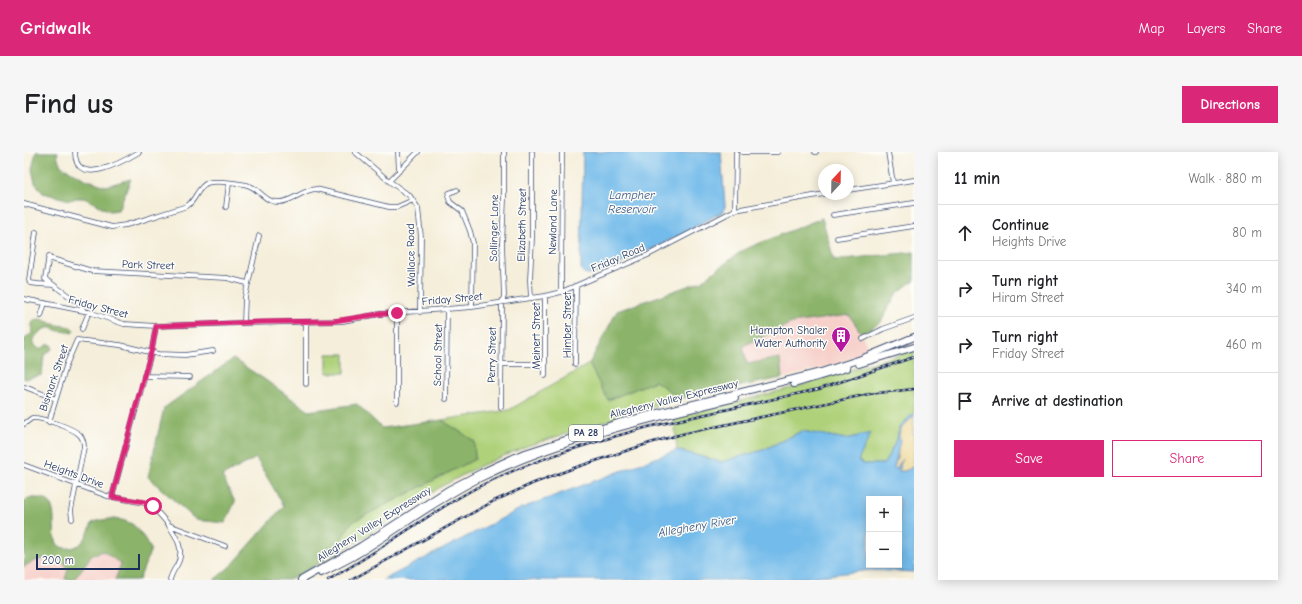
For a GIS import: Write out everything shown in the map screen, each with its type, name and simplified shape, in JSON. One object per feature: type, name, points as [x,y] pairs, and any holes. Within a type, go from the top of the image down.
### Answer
[{"type":"highway","name":"Allegheny Valley Expressway","points":[[301,580],[361,546],[448,490],[522,454],[618,422],[821,372],[861,359],[914,338]]},
{"type":"highway","name":"Allegheny Valley Expressway","points":[[310,580],[354,556],[454,492],[515,462],[633,423],[814,379],[914,346]]},
{"type":"street","points":[[76,152],[76,160],[80,166],[90,171],[97,171],[139,152]]},
{"type":"street","points":[[24,204],[109,227],[116,227],[187,206],[192,202],[202,187],[208,183],[229,183],[249,186],[275,202],[287,200],[308,190],[316,189],[389,207],[397,207],[413,200],[355,152]]},
{"type":"street","points":[[398,152],[399,172]]},
{"type":"street","points":[[389,181],[418,152]]},
{"type":"street","name":"Sollinger Lane","points":[[502,303],[504,296],[502,244],[504,152]]},
{"type":"street","name":"Elizabeth Street","points":[[531,298],[532,152]]},
{"type":"street","name":"Newland Lane","points":[[561,292],[562,152]]},
{"type":"street","points":[[735,210],[736,152]]},
{"type":"street","points":[[742,152],[778,152]]},
{"type":"street","points":[[888,152],[893,183]]},
{"type":"street","points":[[854,189],[914,180]]},
{"type":"street","points":[[226,207],[229,183]]},
{"type":"street","points":[[457,190],[449,193],[448,196],[450,202],[462,211],[473,243],[472,307]]},
{"type":"street","name":"Friday Road","points":[[502,303],[561,292],[648,256],[735,210],[818,195]]},
{"type":"street","name":"Wallace Road","points":[[413,200],[418,208],[421,237],[420,312]]},
{"type":"street","points":[[833,215],[914,203]]},
{"type":"street","points":[[837,238],[914,226]]},
{"type":"street","points":[[36,232],[29,280],[30,282],[38,284],[54,285]]},
{"type":"street","points":[[244,323],[244,300],[259,236]]},
{"type":"street","name":"Park Street","points":[[86,311],[80,304],[45,279],[48,258],[92,271],[227,278],[248,283]]},
{"type":"street","name":"Himber Street","points":[[575,364],[576,286]]},
{"type":"street","name":"Meinert Street","points":[[545,296],[545,376]]},
{"type":"street","name":"Friday Street","points":[[24,299],[86,311],[124,324],[156,326],[343,321],[369,316],[447,310],[502,303]]},
{"type":"street","points":[[40,316],[45,303]]},
{"type":"street","name":"Perry Street","points":[[501,407],[502,303]]},
{"type":"street","name":"School Street","points":[[446,399],[447,310]]},
{"type":"street","points":[[82,329],[86,311]]},
{"type":"street","points":[[397,313],[397,402]]},
{"type":"street","points":[[863,339],[883,329],[914,318]]},
{"type":"street","points":[[306,322],[306,384]]},
{"type":"street","points":[[112,497],[151,353],[156,326]]},
{"type":"street","name":"Bismark Street","points":[[49,422],[77,340],[120,345],[151,353]]},
{"type":"street","points":[[151,353],[185,355],[213,351]]},
{"type":"street","points":[[501,364],[544,364]]},
{"type":"street","points":[[144,376],[190,377]]},
{"type":"street","points":[[25,387],[56,399]]},
{"type":"street","points":[[24,424],[32,418],[42,419],[75,431],[83,440],[84,447],[71,510],[72,519]]},
{"type":"street","name":"Heights Drive","points":[[24,465],[112,497],[150,504],[169,525],[225,546]]},
{"type":"street","points":[[169,525],[179,543],[180,553],[179,560],[172,572],[170,580]]},
{"type":"shaded area","points":[[849,315],[862,334],[869,353],[816,370],[782,378],[780,358],[747,364],[743,346],[792,323]]},
{"type":"shaded area","points":[[103,551],[121,564],[115,580],[73,580],[91,556]]},
{"type":"shaded area","points":[[33,560],[54,560],[63,563],[68,570],[65,579],[68,580],[24,580],[24,567]]},
{"type":"green space","points":[[36,152],[58,152],[57,156],[61,166],[85,179],[106,186],[131,179],[118,210],[110,211],[84,198],[70,200],[43,193],[35,183],[32,169]]},
{"type":"green space","points":[[822,218],[834,260],[914,252],[914,282],[910,283],[896,294],[881,322],[862,334],[849,315],[792,323],[743,346],[747,364],[780,358],[782,378],[680,398],[655,381],[608,400],[589,364],[617,311],[702,281],[743,250]]},
{"type":"green space","points":[[41,319],[55,325],[69,327],[74,331],[72,333],[46,328],[38,333],[32,342],[39,349],[50,344],[52,349],[44,355],[42,375],[24,379],[24,340],[32,333],[32,324],[34,320]]},
{"type":"green space","points":[[914,350],[914,413],[900,426],[896,441],[884,464],[863,464],[858,460],[871,433],[846,439],[802,431],[763,450],[721,462],[677,450],[674,418],[799,386]]},
{"type":"green space","points":[[327,354],[345,354],[345,373],[327,373]]},
{"type":"green space","points":[[233,359],[309,411],[357,404],[382,428],[442,420],[474,441],[475,459],[352,522],[328,559],[288,580],[214,580],[233,564],[284,506],[256,458],[222,476],[235,502],[225,523],[196,520],[148,477],[164,408]]},
{"type":"green space","points":[[589,364],[608,400],[655,381],[680,398],[527,446],[478,467],[442,486],[371,533],[328,559],[352,522],[475,459],[474,441],[442,420],[509,410]]},
{"type":"green space","points":[[28,498],[42,499],[49,502],[54,516],[55,539],[63,548],[71,548],[79,545],[87,535],[92,523],[97,521],[117,519],[132,524],[140,532],[151,549],[139,580],[115,580],[121,564],[103,551],[91,556],[73,580],[65,579],[68,570],[63,563],[58,560],[37,560],[24,567],[24,502]]},
{"type":"sand","points":[[914,416],[914,460],[913,458],[912,461],[914,465],[907,470],[898,471],[902,461],[901,460],[896,470],[894,468],[898,455],[898,435],[900,429]]},
{"type":"water","name":"Lampher Reservoir","points":[[583,152],[721,152],[725,206],[724,211],[673,239],[620,264],[596,273],[584,273],[581,266]]},
{"type":"water","name":"Allegheny River","points":[[914,413],[914,416],[903,426],[901,430],[894,468],[896,469],[902,459],[898,471],[907,470],[914,465],[914,572],[871,570],[784,580],[383,580],[522,508],[677,450],[721,462],[763,450],[802,431],[846,439],[871,433],[858,461],[863,464],[884,464],[896,441],[900,426]]},
{"type":"railway","points":[[328,580],[440,509],[478,487],[540,460],[648,427],[819,389],[914,357]]},
{"type":"railway","points":[[351,580],[494,501],[534,483],[574,468],[682,434],[869,394],[914,389]]},
{"type":"place","name":"Hampton Shaler Water Authority","points":[[841,353]]},
{"type":"route","points":[[153,506],[145,502],[112,497],[152,349],[156,326],[343,321],[380,314],[397,313]]}]
